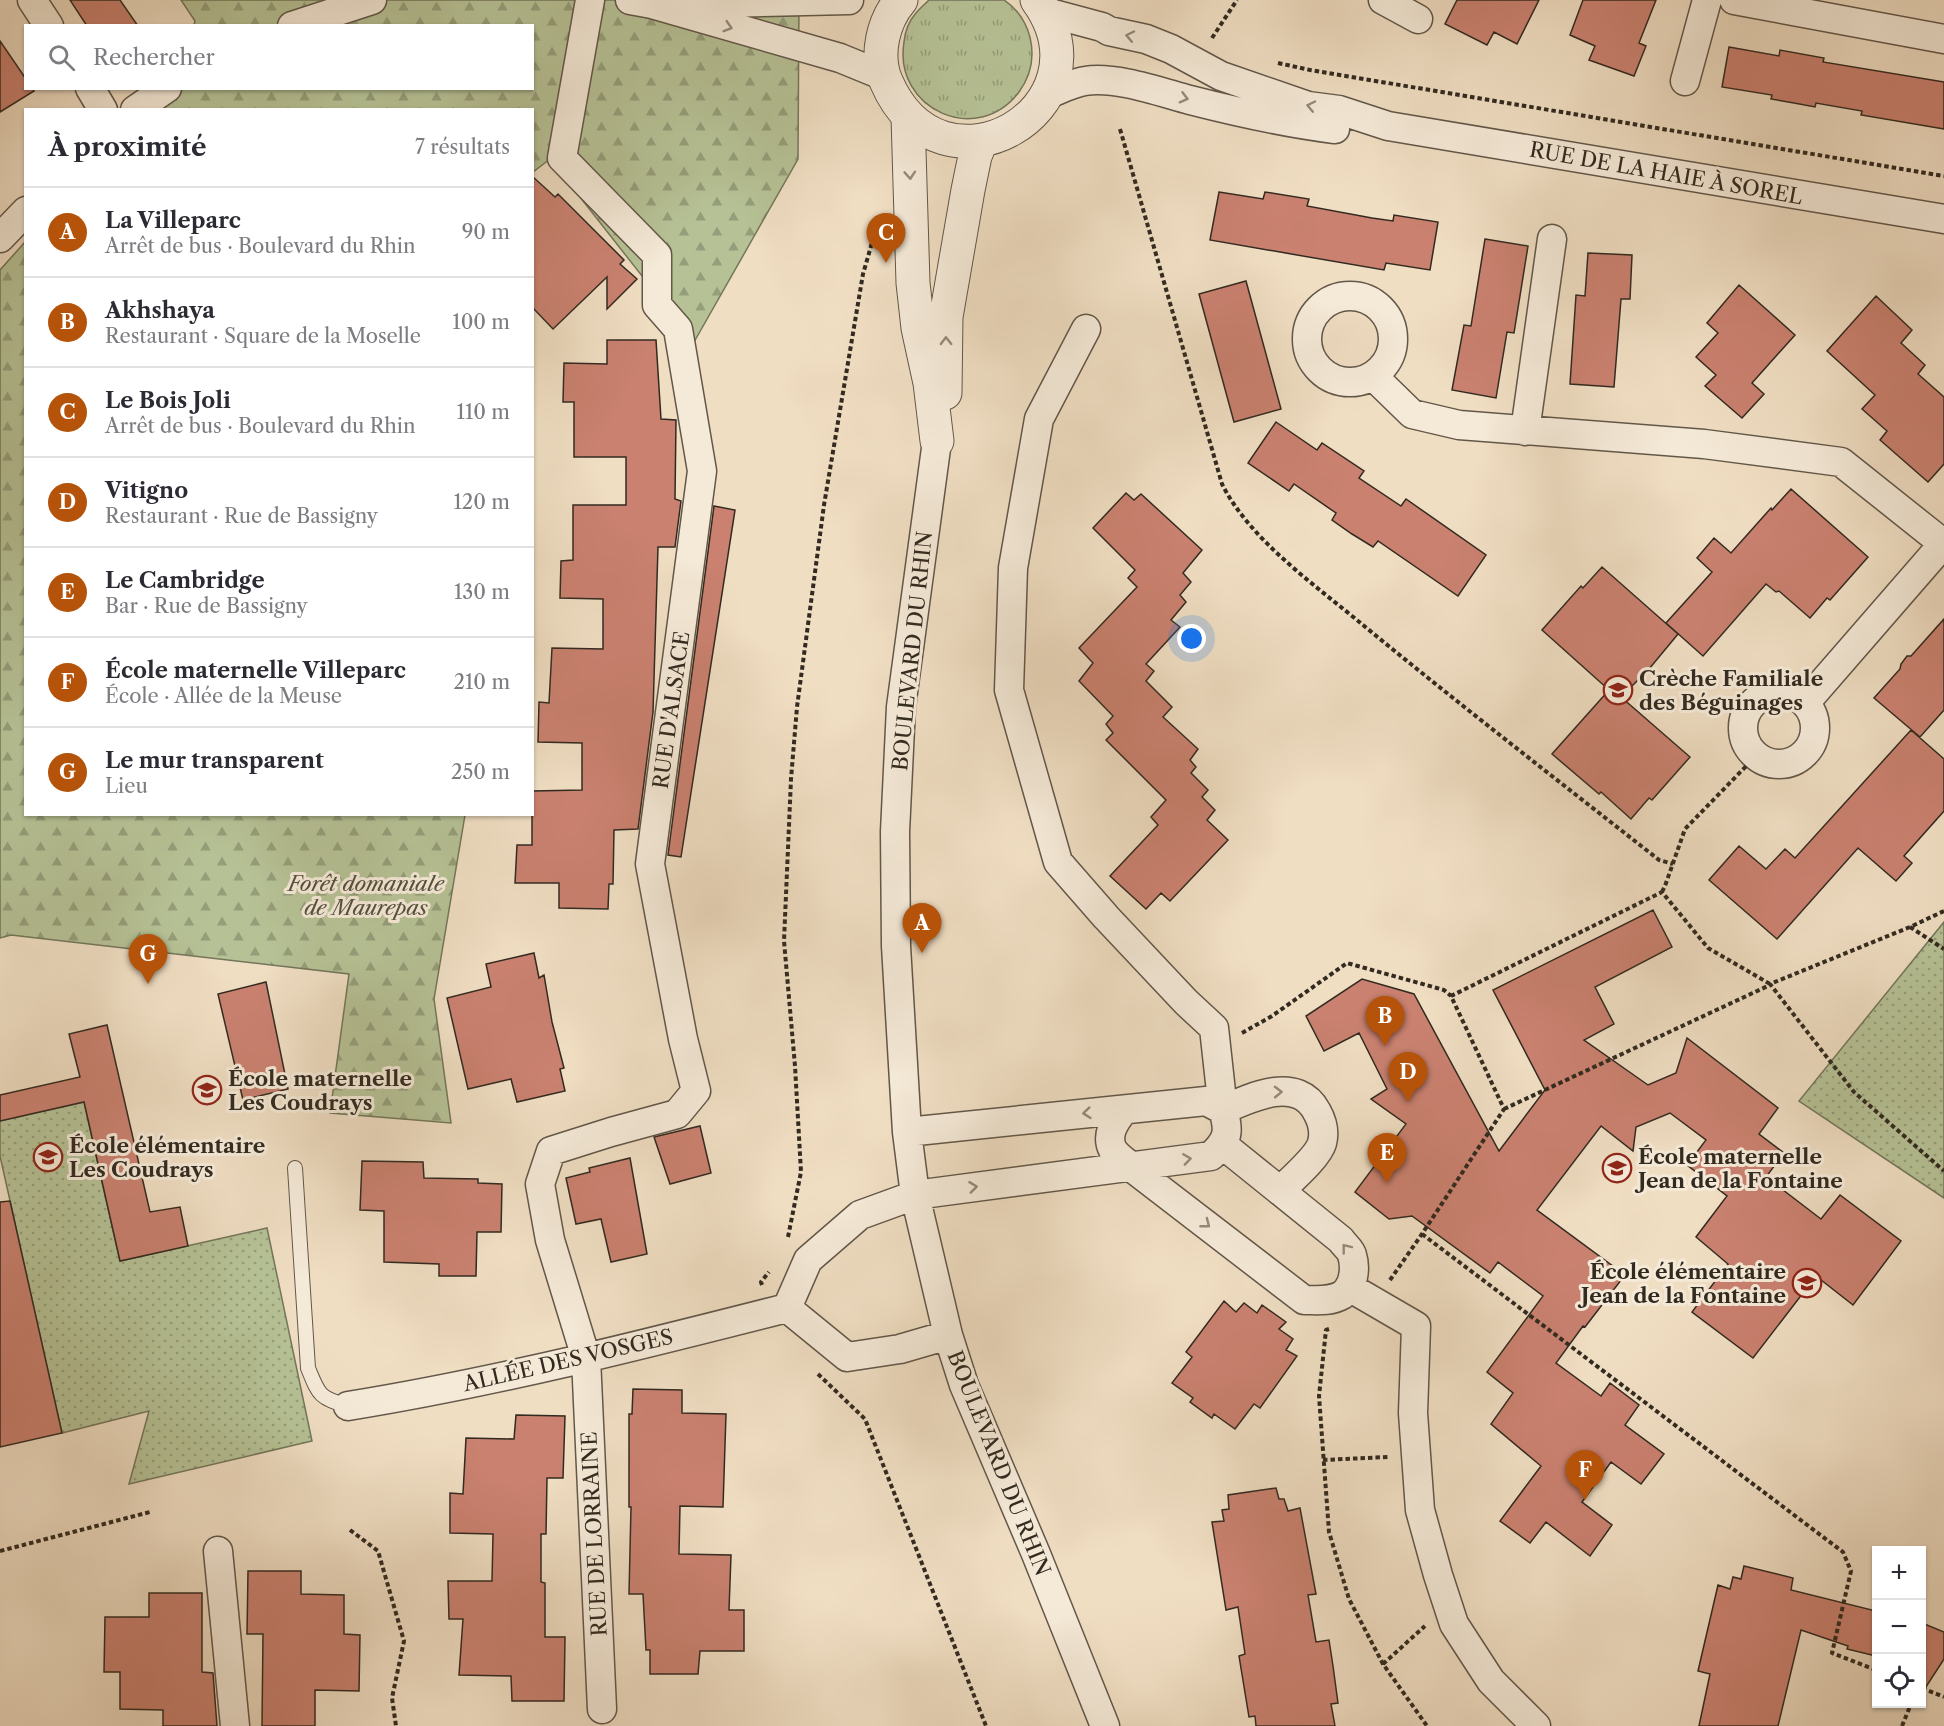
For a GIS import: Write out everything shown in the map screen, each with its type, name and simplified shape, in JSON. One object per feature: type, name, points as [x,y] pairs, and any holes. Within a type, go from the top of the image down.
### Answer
[{"type":"street","points":[[32,0],[48,24]]},
{"type":"street","points":[[298,24],[372,0]]},
{"type":"street","name":"RUE D'ALSACE","points":[[586,1358],[550,1240],[540,1184],[551,1151],[676,1114],[696,1091],[681,1028],[650,864],[702,471],[678,329],[657,304],[657,255],[562,158],[590,0]]},
{"type":"street","points":[[641,2],[849,0]]},
{"type":"street","points":[[901,0],[894,8],[884,29],[881,53],[884,76],[893,98],[908,117],[929,132],[955,141],[981,141],[1001,136],[1019,126],[1035,112],[1047,95],[1054,75],[1057,54],[1054,32],[1042,6]]},
{"type":"street","points":[[1383,0],[1418,19]]},
{"type":"street","points":[[1685,81],[1707,0]]},
{"type":"street","points":[[1734,0],[1944,39]]},
{"type":"street","points":[[641,2],[840,58],[884,76]]},
{"type":"street","name":"RUE DE LA HAIE À SOREL","points":[[1042,6],[1109,31],[1146,39],[1221,76],[1308,106],[1339,110],[1388,126],[1944,219]]},
{"type":"street","name":"RUE DE LA HAIE À SOREL","points":[[1047,95],[1073,84],[1102,81],[1146,88],[1261,117],[1334,129],[1388,126]]},
{"type":"street","points":[[91,90],[102,108]]},
{"type":"street","points":[[138,108],[164,90]]},
{"type":"street","name":"BOULEVARD DU RHIN","points":[[908,117],[913,284],[918,328],[930,383],[937,441]]},
{"type":"street","name":"BOULEVARD DU RHIN","points":[[981,141],[975,156],[968,190],[946,317],[946,387],[902,706],[895,832],[896,946],[907,1132],[915,1195],[948,1335],[964,1385],[1106,1726]]},
{"type":"street","points":[[0,238],[24,213]]},
{"type":"street","points":[[1525,431],[1552,239]]},
{"type":"street","points":[[948,1335],[900,1348],[847,1357],[780,1310],[808,1260],[860,1215],[915,1195],[1211,1156],[1222,1145],[1228,1127],[1223,1110],[1214,1028],[1114,926],[1058,862],[1009,690],[1013,567],[1039,419],[1086,328]]},
{"type":"street","points":[[1373,376],[1412,414],[1459,426],[1704,444],[1841,462],[1944,543],[1805,703]]},
{"type":"street","points":[[1772,692],[1784,692],[1796,696],[1805,703],[1815,722],[1812,744],[1805,753],[1797,760],[1775,765],[1755,756],[1747,747],[1742,725],[1745,713],[1752,703],[1772,692]]},
{"type":"street","points":[[1223,1110],[1245,1099],[1270,1091],[1295,1092],[1313,1103],[1323,1122],[1322,1143],[1306,1166],[1280,1191]]},
{"type":"street","points":[[907,1132],[1206,1101],[1223,1110]]},
{"type":"street","points":[[1124,1110],[1113,1123],[1110,1139],[1113,1151],[1131,1167],[1304,1300],[1324,1301],[1342,1295],[1354,1276],[1352,1254],[1341,1240],[1222,1145]]},
{"type":"street","points":[[1349,1287],[1416,1326],[1413,1413],[1420,1510],[1450,1611],[1454,1624],[1491,1681],[1536,1726]]},
{"type":"street","name":"ALLÉE DES VOSGES","points":[[348,1406],[403,1398],[586,1358],[780,1310]]},
{"type":"street","name":"RUE DE LORRAINE","points":[[586,1358],[602,1709]]},
{"type":"street","points":[[218,1551],[235,1726]]},
{"type":"lane","points":[[295,1168],[308,1368],[318,1393],[328,1401],[348,1406]]},
{"type":"path","points":[[1218,40],[1212,38],[1237,0]]},
{"type":"path","points":[[1274,62],[1944,176]]},
{"type":"path","points":[[1120,129],[1222,484],[1231,502],[1248,524],[1294,568],[1407,662],[1659,860],[1673,864]]},
{"type":"path","points":[[787,1242],[801,1172],[784,941],[791,779],[797,707],[824,505],[863,274],[879,220]]},
{"type":"path","points":[[1451,996],[1662,892],[1685,830],[1755,756]]},
{"type":"path","points":[[1662,892],[1708,948],[1770,984],[1854,1092],[1944,1171]]},
{"type":"path","points":[[1427,1726],[1383,1664],[1349,1599],[1329,1532],[1319,1396],[1326,1330],[1374,1302],[1422,1234],[1504,1109],[1770,984],[1944,911]]},
{"type":"path","points":[[1910,927],[1944,949]]},
{"type":"path","points":[[1216,1048],[1272,1016],[1347,963],[1444,990],[1451,996],[1504,1109]]},
{"type":"path","points":[[1422,1234],[1843,1552],[1851,1571],[1832,1653],[1872,1668]]},
{"type":"path","points":[[773,1267],[761,1282],[780,1310]]},
{"type":"path","points":[[817,1373],[865,1419],[986,1726]]},
{"type":"path","points":[[1323,1460],[1415,1455]]},
{"type":"path","points":[[0,1551],[150,1512]]},
{"type":"path","points":[[350,1530],[378,1551],[404,1641],[392,1698],[396,1726]]},
{"type":"path","points":[[1383,1664],[1423,1628],[1450,1611]]},
{"type":"path","points":[[1926,1690],[1944,1697]]},
{"type":"path","points":[[1902,1726],[1909,1708]]},
{"type":"green space","points":[[181,0],[799,0],[798,159],[694,342],[550,159],[534,171],[534,108],[149,108],[166,90],[534,90],[534,24],[194,24],[195,21]]},
{"type":"green space","points":[[929,0],[1004,0],[1021,17],[1028,30],[1032,46],[1031,64],[1022,88],[1002,108],[982,117],[962,118],[942,113],[925,102],[912,86],[904,66],[904,42],[911,20]]},
{"type":"green space","name":"Forêt domaniale de Maurepas","points":[[24,243],[24,816],[465,816],[434,999],[451,1123],[330,1113],[349,974],[11,935],[0,938],[0,270]]},
{"type":"green space","points":[[1944,922],[1944,1198],[1799,1101]]},
{"type":"green space","name":"École élémentaire Les Coudrays","points":[[84,1102],[120,1261],[267,1228],[312,1441],[129,1484],[149,1411],[62,1433],[0,1156],[0,1121]]},
{"type":"building","points":[[70,0],[120,0],[137,24],[86,24]]},
{"type":"building","points":[[1457,0],[1539,0],[1517,44],[1494,32],[1487,45],[1445,24]]},
{"type":"building","points":[[1583,0],[1656,0],[1639,43],[1646,46],[1634,76],[1589,60],[1595,46],[1570,35]]},
{"type":"building","points":[[0,41],[24,76],[24,90],[34,91],[0,112]]},
{"type":"building","points":[[1729,47],[1779,56],[1780,50],[1824,58],[1823,62],[1944,82],[1944,129],[1861,115],[1862,111],[1816,103],[1815,107],[1771,99],[1772,95],[1722,87]]},
{"type":"building","points":[[534,178],[555,197],[558,194],[624,260],[620,264],[637,279],[607,309],[607,277],[553,329],[534,309]]},
{"type":"building","points":[[1219,192],[1263,199],[1265,192],[1309,199],[1307,206],[1372,218],[1393,221],[1394,215],[1438,222],[1430,270],[1386,263],[1384,270],[1210,240]]},
{"type":"building","points":[[1485,239],[1528,246],[1514,333],[1507,332],[1496,398],[1452,390],[1464,325],[1471,326]]},
{"type":"building","points":[[1588,253],[1632,255],[1630,299],[1621,299],[1614,387],[1570,384],[1576,295],[1585,296]]},
{"type":"building","points":[[1246,281],[1281,409],[1234,422],[1199,294]]},
{"type":"building","points":[[1739,285],[1795,335],[1752,383],[1764,394],[1742,418],[1705,386],[1716,375],[1696,357],[1718,333],[1707,323]]},
{"type":"building","points":[[1876,296],[1912,330],[1901,343],[1925,365],[1918,374],[1944,397],[1944,464],[1928,482],[1880,440],[1887,431],[1862,409],[1875,395],[1827,351]]},
{"type":"building","points":[[607,340],[656,340],[661,419],[676,420],[675,499],[681,501],[675,547],[658,547],[653,712],[638,829],[614,830],[613,884],[609,884],[608,909],[559,908],[559,883],[515,883],[517,845],[532,845],[534,791],[582,790],[582,743],[538,742],[539,702],[549,703],[552,648],[603,649],[603,599],[560,598],[561,561],[573,560],[573,505],[626,505],[626,457],[574,457],[574,402],[563,402],[564,363],[607,364]]},
{"type":"building","points":[[1276,422],[1317,450],[1322,443],[1364,471],[1359,478],[1401,506],[1406,499],[1486,555],[1458,596],[1378,541],[1373,547],[1352,534],[1332,520],[1336,513],[1294,484],[1289,491],[1248,463]]},
{"type":"building","points":[[1791,489],[1868,557],[1830,600],[1827,598],[1810,618],[1779,591],[1776,592],[1766,584],[1703,656],[1666,623],[1712,572],[1697,558],[1714,538],[1731,553]]},
{"type":"building","points":[[1126,493],[1134,500],[1141,494],[1202,550],[1183,573],[1191,582],[1180,595],[1186,602],[1171,620],[1180,627],[1146,664],[1154,671],[1146,681],[1172,707],[1163,717],[1198,749],[1190,760],[1196,767],[1191,773],[1208,790],[1202,797],[1215,810],[1207,820],[1228,840],[1170,901],[1161,893],[1146,909],[1110,876],[1158,825],[1151,817],[1166,800],[1106,740],[1113,733],[1106,724],[1113,716],[1079,681],[1093,663],[1079,648],[1137,587],[1128,578],[1135,570],[1093,528]]},
{"type":"building","points":[[714,506],[735,510],[681,857],[668,855]]},
{"type":"building","points":[[1602,567],[1678,634],[1649,669],[1621,697],[1690,757],[1652,800],[1649,798],[1631,819],[1552,754],[1609,690],[1542,630],[1581,586],[1583,588]]},
{"type":"building","points":[[1944,619],[1944,710],[1920,737],[1874,698],[1900,669],[1907,656],[1911,656]]},
{"type":"building","points":[[1911,730],[1944,759],[1944,811],[1904,856],[1912,863],[1896,881],[1858,848],[1777,939],[1709,880],[1739,846],[1766,869],[1785,849],[1795,858]]},
{"type":"building","points":[[1653,910],[1672,947],[1595,987],[1614,1024],[1584,1040],[1648,1085],[1676,1073],[1687,1038],[1778,1108],[1759,1134],[1784,1153],[1766,1177],[1821,1219],[1840,1195],[1901,1241],[1853,1305],[1816,1276],[1753,1358],[1692,1312],[1728,1264],[1696,1237],[1727,1196],[1687,1165],[1706,1140],[1670,1113],[1636,1127],[1633,1151],[1601,1126],[1537,1210],[1625,1275],[1556,1363],[1601,1396],[1610,1383],[1639,1405],[1625,1425],[1664,1454],[1641,1484],[1611,1462],[1582,1502],[1612,1525],[1590,1556],[1546,1522],[1530,1543],[1500,1521],[1541,1466],[1491,1424],[1513,1393],[1487,1372],[1543,1296],[1498,1262],[1490,1273],[1412,1216],[1389,1219],[1355,1192],[1406,1124],[1371,1099],[1387,1089],[1359,1033],[1324,1051],[1306,1016],[1362,979],[1414,994],[1499,1151],[1545,1090],[1493,990]]},
{"type":"building","points":[[534,953],[539,978],[544,975],[552,1022],[564,1068],[560,1069],[565,1091],[517,1102],[511,1079],[468,1089],[447,998],[491,987],[486,964]]},
{"type":"building","points":[[266,982],[288,1089],[243,1100],[218,994]]},
{"type":"building","points":[[107,1025],[150,1212],[180,1207],[188,1246],[120,1261],[84,1102],[0,1121],[0,1095],[80,1077],[69,1034]]},
{"type":"building","points":[[700,1126],[711,1173],[670,1184],[654,1137]]},
{"type":"building","points":[[630,1158],[647,1254],[611,1262],[601,1219],[576,1224],[566,1178],[590,1172],[589,1168]]},
{"type":"building","points":[[362,1161],[423,1162],[424,1178],[478,1179],[478,1183],[502,1184],[501,1232],[477,1232],[476,1276],[439,1276],[439,1264],[384,1262],[384,1211],[360,1210]]},
{"type":"building","points":[[10,1201],[62,1433],[0,1447],[0,1202]]},
{"type":"building","points":[[1224,1301],[1236,1312],[1244,1303],[1257,1313],[1262,1305],[1286,1322],[1279,1329],[1293,1339],[1286,1350],[1297,1356],[1260,1408],[1254,1404],[1235,1429],[1214,1414],[1212,1418],[1190,1402],[1193,1398],[1172,1383],[1192,1357],[1186,1352]]},
{"type":"building","points":[[633,1389],[682,1390],[682,1413],[726,1414],[723,1507],[680,1506],[679,1554],[731,1555],[729,1610],[744,1610],[744,1651],[700,1651],[698,1674],[650,1674],[650,1650],[646,1650],[643,1594],[629,1594],[631,1507],[629,1507],[629,1414],[632,1414]]},
{"type":"building","points":[[516,1415],[565,1416],[563,1478],[547,1478],[546,1534],[541,1534],[541,1582],[545,1583],[545,1637],[565,1637],[564,1701],[512,1701],[511,1676],[459,1675],[463,1619],[449,1619],[448,1581],[492,1581],[493,1534],[450,1533],[450,1493],[463,1494],[466,1438],[514,1439]]},
{"type":"building","points":[[1276,1488],[1279,1499],[1284,1499],[1288,1511],[1300,1508],[1316,1594],[1308,1595],[1316,1642],[1329,1640],[1338,1703],[1331,1704],[1335,1726],[1256,1726],[1255,1716],[1249,1717],[1239,1656],[1245,1654],[1238,1607],[1226,1610],[1212,1522],[1224,1521],[1222,1510],[1229,1509],[1228,1495]]},
{"type":"building","points":[[1744,1566],[1793,1578],[1791,1590],[1872,1610],[1872,1655],[1847,1649],[1848,1646],[1801,1630],[1778,1726],[1699,1726],[1710,1674],[1698,1671],[1718,1585],[1730,1589],[1733,1577],[1741,1579]]},
{"type":"building","points":[[248,1571],[301,1571],[301,1594],[344,1595],[344,1634],[360,1635],[359,1691],[315,1690],[315,1726],[262,1726],[263,1634],[247,1634]]},
{"type":"building","points":[[149,1593],[202,1593],[202,1672],[213,1673],[217,1726],[163,1726],[163,1710],[120,1709],[120,1672],[104,1672],[105,1617],[149,1617]]},
{"type":"building","points":[[1926,1625],[1944,1632],[1944,1659],[1926,1687]]},
{"type":"place","name":"Le Bois Joli","points":[[886,263]]},
{"type":"place","name":"Crèche Familiale des Béguinages","points":[[1618,690]]},
{"type":"place","name":"La Villeparc","points":[[922,953]]},
{"type":"place","name":"Le mur transparent","points":[[148,984]]},
{"type":"place","name":"Akhshaya","points":[[1385,1046]]},
{"type":"place","name":"École maternelle Les Coudrays","points":[[207,1090]]},
{"type":"place","name":"Vitigno","points":[[1408,1102]]},
{"type":"place","name":"École élémentaire Les Coudrays","points":[[48,1157]]},
{"type":"place","name":"École maternelle Jean de la Fontaine","points":[[1617,1168]]},
{"type":"place","name":"Le Cambridge","points":[[1387,1183]]},
{"type":"place","name":"École élémentaire Jean de la Fontaine","points":[[1807,1283]]},
{"type":"place","name":"École maternelle Villeparc","points":[[1585,1500]]}]
